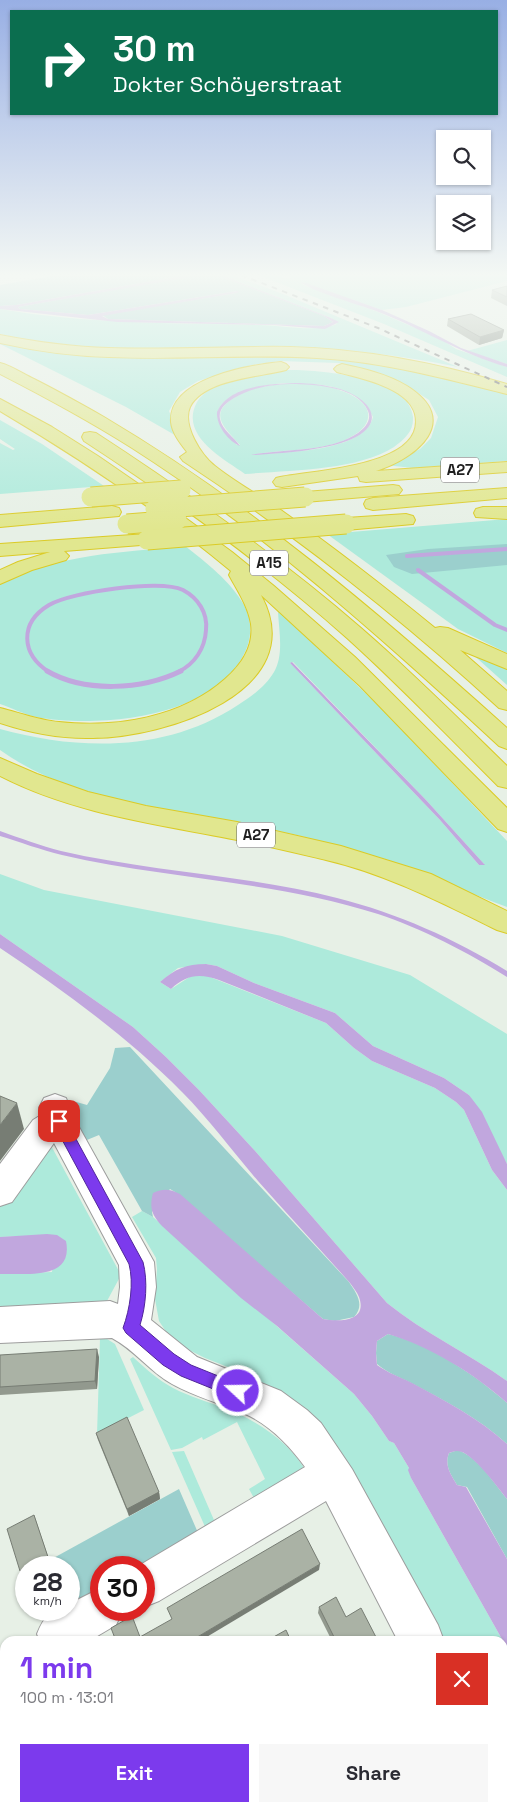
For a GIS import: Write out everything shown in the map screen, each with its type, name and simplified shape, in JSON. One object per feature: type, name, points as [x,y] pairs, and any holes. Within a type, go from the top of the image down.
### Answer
[{"type":"highway","points":[[15,360],[101,404]]},
{"type":"highway","points":[[385,360],[435,369],[507,389]]},
{"type":"highway","name":"A15","points":[[207,468],[180,428],[180,411],[186,400],[198,390],[235,374],[274,367],[300,366],[347,370],[370,376],[397,387],[417,402],[422,410],[426,424],[421,436],[407,450],[396,457],[356,470],[282,482]]},
{"type":"highway","name":"A15","points":[[0,368],[72,406],[152,455],[202,488],[289,551],[413,654],[507,741]]},
{"type":"highway","name":"A15","points":[[0,385],[43,408],[132,464],[183,498],[260,556],[388,664],[507,780]]},
{"type":"highway","name":"A15","points":[[0,404],[43,429],[126,484],[234,565],[347,662],[507,823]]},
{"type":"highway","points":[[0,413],[43,429]]},
{"type":"highway","name":"A15","points":[[172,446],[286,521],[416,622],[507,703]]},
{"type":"highway","name":"A27","points":[[0,504],[507,466]]},
{"type":"highway","name":"A27","points":[[0,534],[119,518],[305,497],[507,481]]},
{"type":"highway","name":"A27","points":[[0,521],[119,518],[322,508],[507,493]]},
{"type":"highway","points":[[464,515],[507,512]]},
{"type":"highway","points":[[0,550],[143,541],[424,518]]},
{"type":"highway","points":[[0,578],[25,566],[64,554],[143,541]]},
{"type":"highway","name":"A15","points":[[0,715],[34,725],[63,730],[116,730],[153,724],[176,717],[210,702],[239,680],[251,666],[261,643],[261,621],[258,610],[234,565]]},
{"type":"highway","points":[[416,622],[507,662]]},
{"type":"highway","name":"A27","points":[[0,766],[28,780],[82,799],[146,815],[237,831],[332,852],[421,881],[507,923]]},
{"type":"street","points":[[0,1191],[57,1114],[136,1262],[139,1274],[135,1315],[131,1328]]},
{"type":"street","points":[[0,1325],[110,1319],[121,1322],[131,1328],[168,1360],[186,1371],[238,1391],[276,1410],[294,1423],[322,1455],[419,1636]]},
{"type":"street","points":[[155,1579],[333,1474]]},
{"type":"street","points":[[59,1634],[90,1616]]},
{"type":"shaded area","points":[[31,360],[336,360],[418,367],[507,392],[507,461],[413,468],[385,465],[420,449],[431,438],[438,417],[429,400],[403,383],[370,370],[338,363],[280,361],[252,365],[198,381],[180,392],[169,411],[180,438],[126,407]]},
{"type":"shaded area","points":[[418,360],[440,360],[458,367]]},
{"type":"shaded area","points":[[467,360],[486,360],[507,367],[507,377]]},
{"type":"shaded area","points":[[484,360],[494,360],[507,364],[507,367]]},
{"type":"shaded area","points":[[493,360],[507,360],[507,364]]},
{"type":"shaded area","points":[[285,370],[317,371],[359,378],[379,384],[396,392],[408,403],[413,417],[412,426],[405,438],[394,447],[379,455],[361,461],[322,468],[245,474],[215,453],[198,435],[194,425],[193,414],[200,398],[215,386],[235,379]],"holes":[[[320,385],[329,386],[350,393],[363,403],[345,392]],[[248,390],[237,396],[222,408],[220,414],[224,426],[240,445],[237,445],[222,429],[218,415],[221,405],[232,397]],[[363,403],[373,417],[366,429],[354,438],[338,444],[320,448],[251,455],[322,447],[345,440],[355,435],[367,423],[367,409]]]},
{"type":"shaded area","points":[[295,383],[324,385],[346,392],[315,385],[296,384],[264,387],[241,394],[228,402],[220,412],[221,423],[240,446],[224,432],[218,422],[217,412],[231,396],[262,385]]},
{"type":"shaded area","points":[[348,393],[358,397],[365,403],[370,409],[372,416],[371,423],[366,430],[356,437],[320,448],[251,455],[317,447],[339,442],[358,433],[365,426],[369,418],[368,411],[363,403]]},
{"type":"shaded area","points":[[0,420],[42,444],[104,486],[0,494],[0,443],[13,450],[15,449],[0,439]]},
{"type":"shaded area","points":[[507,519],[507,653],[458,629],[327,534]]},
{"type":"shaded area","points":[[507,544],[507,565],[412,574],[394,567],[386,555],[428,549]]},
{"type":"shaded area","points":[[185,546],[225,580],[239,597],[247,611],[250,624],[248,644],[243,656],[227,677],[205,694],[179,706],[150,714],[120,719],[89,721],[36,717],[0,704],[0,584],[23,574],[68,560]]},
{"type":"shaded area","points":[[278,612],[282,613],[385,712],[507,841],[507,907],[401,867],[320,841],[103,797],[67,785],[32,769],[0,750],[0,729],[61,741],[122,743],[153,739],[182,732],[211,720],[248,698],[271,677],[277,665],[280,651]],"holes":[[[293,662],[426,800],[484,864],[479,865],[440,820],[290,663]]]},
{"type":"shaded area","points":[[469,651],[507,667],[507,685]]},
{"type":"shaded area","points":[[292,662],[426,800],[485,865],[479,865],[440,820],[290,663]]},
{"type":"shaded area","points":[[0,831],[53,849],[95,858],[269,884],[303,890],[359,904],[403,919],[467,948],[507,971],[507,977],[444,942],[411,926],[378,914],[300,894],[141,870],[62,855],[0,836]]},
{"type":"shaded area","points":[[0,874],[44,890],[282,936],[410,975],[507,1034],[507,1164],[469,1095],[444,1078],[373,1046],[335,1013],[254,983],[217,966],[206,964],[178,968],[160,982],[171,989],[191,976],[205,975],[326,1023],[372,1061],[435,1088],[456,1102],[464,1110],[492,1170],[507,1190],[507,1381],[416,1324],[387,1303],[256,1152],[166,1057],[133,1027],[0,934]]},
{"type":"shaded area","points":[[0,934],[133,1027],[199,1090],[256,1152],[387,1303],[416,1324],[507,1381],[507,1403],[481,1382],[435,1353],[388,1334],[377,1341],[377,1365],[461,1410],[507,1444],[507,1499],[484,1470],[463,1452],[449,1453],[447,1462],[457,1485],[466,1487],[507,1559],[507,1636],[500,1636],[411,1478],[409,1468],[394,1443],[389,1441],[354,1394],[277,1326],[241,1298],[162,1226],[152,1211],[153,1193],[167,1190],[180,1194],[323,1319],[344,1320],[356,1316],[361,1305],[354,1288],[258,1181],[182,1092],[140,1052],[95,1015],[0,948]]},
{"type":"shaded area","points":[[206,964],[217,966],[254,983],[335,1013],[373,1046],[444,1078],[469,1095],[482,1112],[507,1164],[507,1190],[492,1170],[464,1110],[456,1102],[435,1088],[372,1061],[326,1023],[219,980],[205,976],[193,977],[182,981],[171,989],[160,982],[181,968]]},
{"type":"shaded area","points":[[130,1047],[349,1282],[359,1300],[359,1308],[354,1317],[335,1321],[323,1319],[170,1189],[152,1212],[153,1217],[142,1211],[99,1135],[82,1142],[68,1109],[73,1101],[87,1105],[110,1068],[115,1048]]},
{"type":"shaded area","points":[[48,1140],[121,1275],[107,1301],[0,1307],[0,1274],[52,1272],[57,1235],[0,1237],[0,1203]]},
{"type":"shaded area","points":[[142,1211],[153,1217],[354,1394],[389,1441],[394,1443],[409,1468],[411,1478],[500,1636],[440,1636],[340,1452],[275,1389],[177,1344],[167,1333],[159,1321],[155,1299],[156,1258],[132,1217]]},
{"type":"shaded area","points":[[57,1235],[66,1241],[67,1254],[63,1263],[55,1269],[46,1272],[0,1274],[0,1237]]},
{"type":"shaded area","points":[[388,1334],[419,1345],[451,1362],[481,1382],[507,1403],[507,1444],[461,1410],[377,1364],[377,1341]]},
{"type":"shaded area","points":[[100,1339],[107,1339],[115,1344],[144,1410],[97,1434]]},
{"type":"shaded area","points":[[133,1357],[157,1378],[173,1388],[239,1414],[262,1427],[293,1452],[307,1473],[255,1500],[249,1489],[265,1479],[237,1422],[203,1440],[202,1437],[182,1448],[171,1450],[130,1359]]},
{"type":"shaded area","points":[[458,1450],[479,1465],[507,1499],[507,1559],[467,1487],[457,1485],[451,1474],[447,1462],[449,1453]]},
{"type":"shaded area","points":[[184,1451],[214,1520],[231,1511],[210,1538],[172,1452]]},
{"type":"shaded area","points":[[179,1489],[202,1542],[155,1570],[155,1556],[90,1556],[90,1606],[80,1612],[80,1556],[57,1556]]},
{"type":"building","points":[[0,1096],[17,1103],[0,1125]]},
{"type":"building","points":[[97,1349],[95,1381],[0,1387],[0,1355]]},
{"type":"building","points":[[127,1417],[159,1492],[127,1509],[96,1433]]},
{"type":"building","points":[[34,1515],[48,1556],[15,1556],[7,1529]]},
{"type":"building","points":[[302,1529],[320,1564],[199,1636],[142,1636],[172,1619],[167,1608]]},
{"type":"building","points":[[336,1597],[346,1617],[361,1608],[375,1636],[334,1636],[319,1607]]},
{"type":"building","points":[[123,1621],[134,1621],[140,1636],[114,1636],[111,1628]]},
{"type":"building","points":[[286,1630],[289,1636],[275,1636]]},
{"type":"waterway","points":[[407,556],[507,549]]},
{"type":"waterway","points":[[418,570],[495,625],[507,630]]},
{"type":"waterway","points":[[49,672],[33,656],[27,638],[28,629],[39,612],[60,600],[76,596],[116,588],[155,586],[183,590],[193,597],[204,612],[206,624],[204,643],[194,660],[178,672]]},
{"type":"waterway","points":[[49,672],[78,683],[114,686],[149,682],[181,671]]},
{"type":"railway","points":[[447,360],[507,387]]},
{"type":"route","points":[[59,1121],[136,1262],[139,1274],[135,1315],[131,1328],[168,1360],[186,1371],[238,1391]]}]
